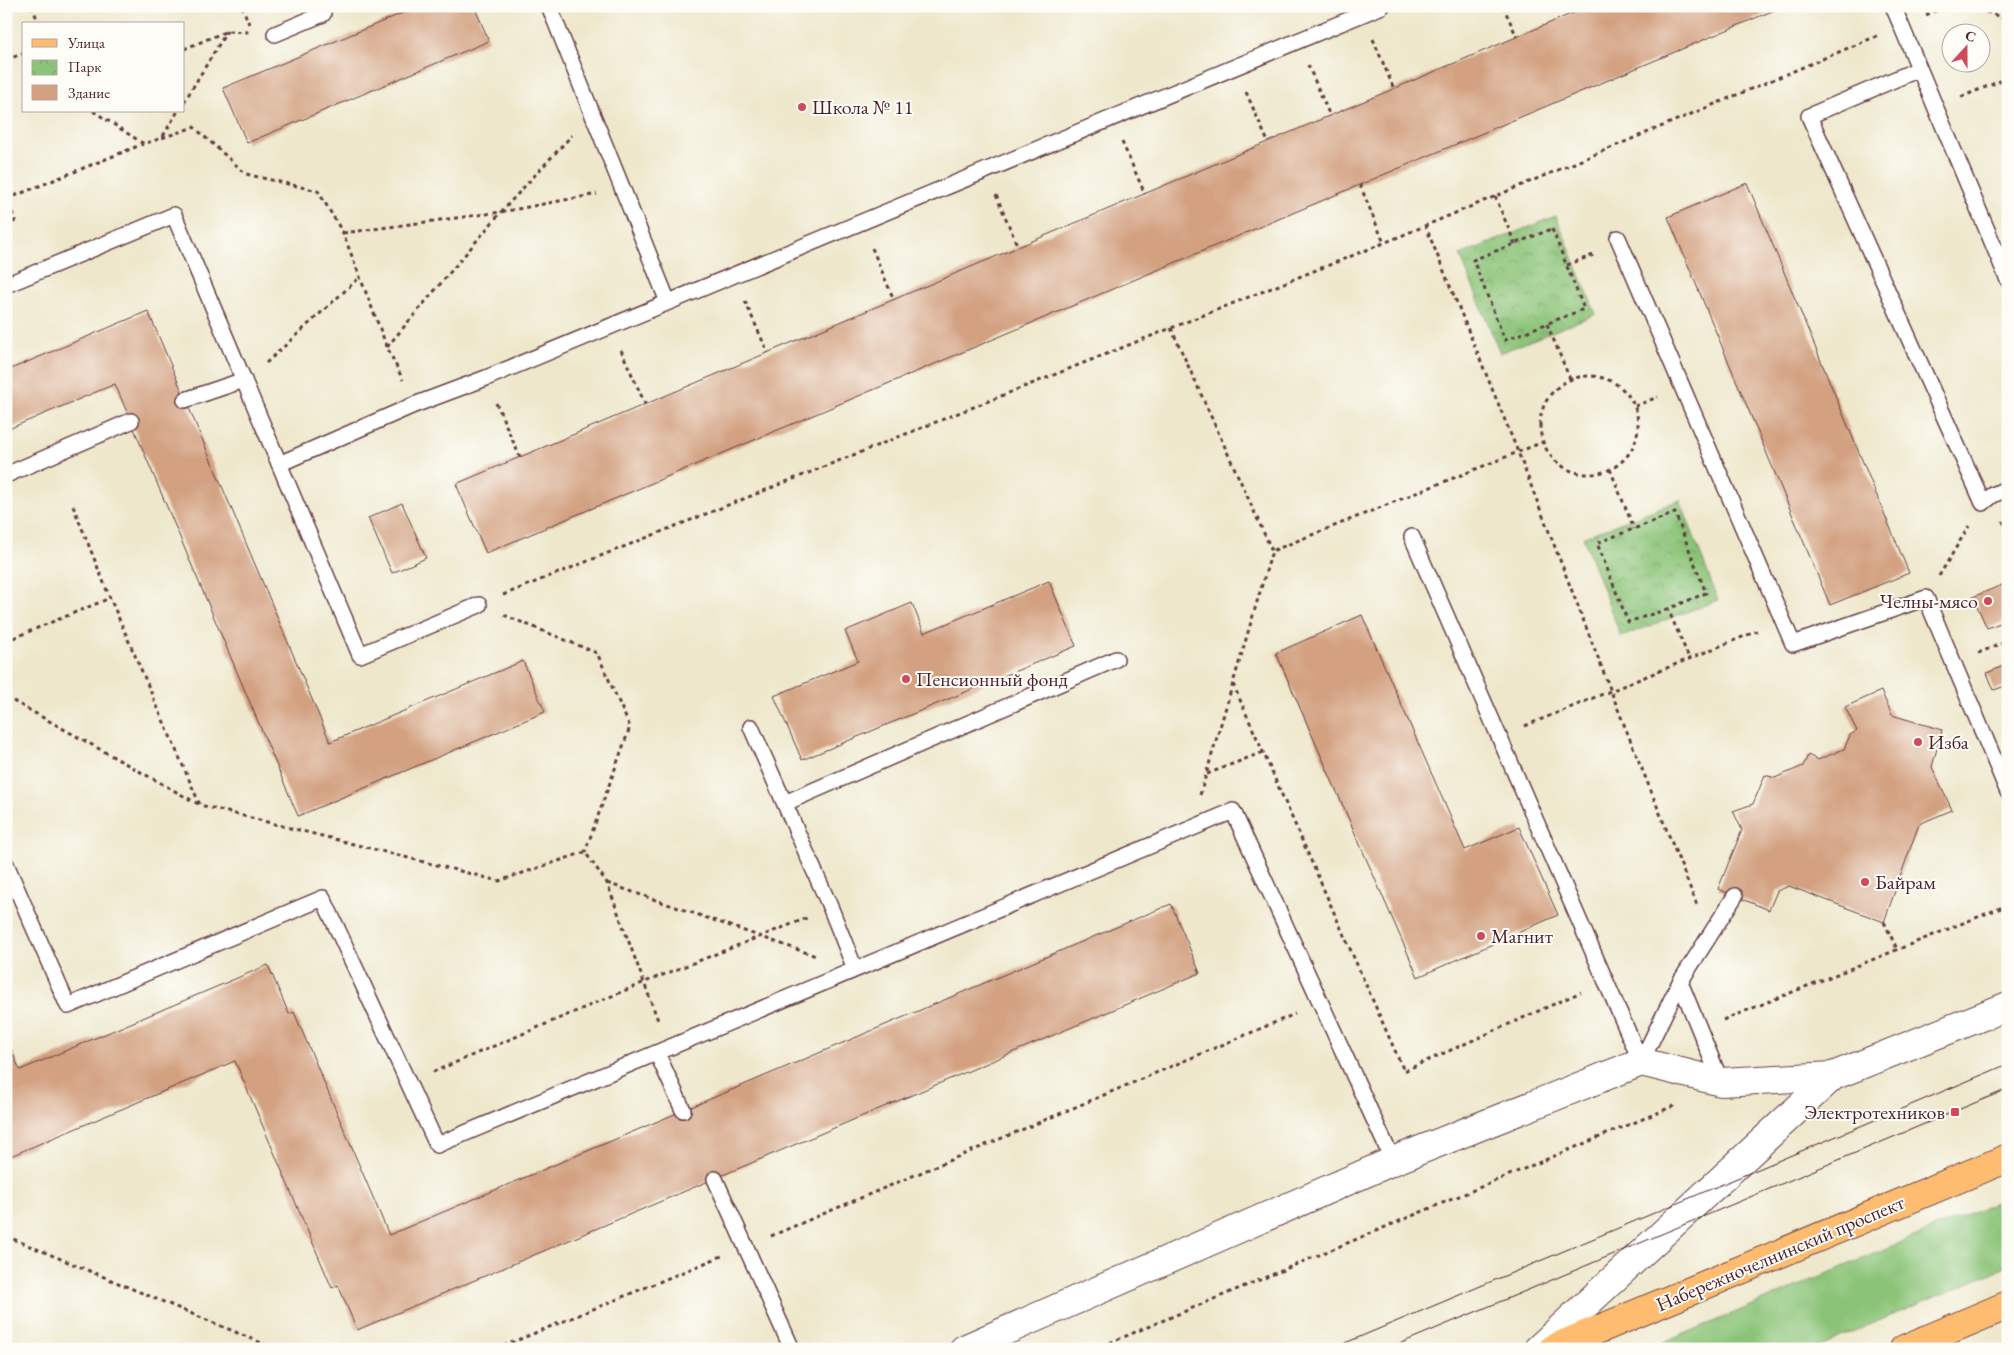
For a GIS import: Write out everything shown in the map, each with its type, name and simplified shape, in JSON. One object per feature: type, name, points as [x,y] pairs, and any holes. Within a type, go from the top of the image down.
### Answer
[{"type":"main road","name":"Набережночелнинский проспект","points":[[1552,1349],[2008,1158]]},
{"type":"main road","points":[[1904,1349],[2008,1304]]},
{"type":"street","points":[[964,1349],[1393,1161],[1641,1062],[1721,1082],[1833,1076],[2008,1006]]},
{"type":"street","points":[[1538,1349],[1833,1076]]},
{"type":"lane","points":[[275,34],[323,14],[320,6]]},
{"type":"lane","points":[[549,6],[668,302]]},
{"type":"lane","points":[[279,464],[414,405],[486,378],[1382,6]]},
{"type":"lane","points":[[1893,6],[2008,280]]},
{"type":"lane","points":[[1919,70],[1809,116],[1983,504],[1993,495],[2008,488]]},
{"type":"lane","points":[[6,285],[174,215],[360,655],[479,605]]},
{"type":"lane","points":[[1618,238],[1794,644],[1926,598],[2008,792]]},
{"type":"lane","points":[[185,400],[244,380]]},
{"type":"lane","points":[[6,475],[131,421]]},
{"type":"lane","points":[[1412,537],[1641,1062]]},
{"type":"lane","points":[[785,803],[1116,659]]},
{"type":"lane","points":[[751,727],[831,909],[855,969]]},
{"type":"lane","points":[[6,864],[68,1006],[323,898],[410,1082],[437,1145],[1233,811],[1393,1161]]},
{"type":"lane","points":[[1641,1062],[1680,982],[1735,896]]},
{"type":"lane","points":[[1680,982],[1721,1082]]},
{"type":"lane","points":[[662,1050],[683,1110]]},
{"type":"lane","points":[[714,1179],[792,1349]]},
{"type":"path","points":[[32,6],[38,22]]},
{"type":"path","points":[[185,48],[227,31],[253,33],[242,6]]},
{"type":"path","points":[[1503,6],[1517,37]]},
{"type":"path","points":[[479,605],[1384,243],[1946,6]]},
{"type":"path","points":[[1971,6],[2008,20]]},
{"type":"path","points":[[1362,14],[1394,89]]},
{"type":"path","points":[[185,100],[227,31]]},
{"type":"path","points":[[1298,41],[1330,116]]},
{"type":"path","points":[[6,60],[22,54]]},
{"type":"path","points":[[1235,67],[1268,142]]},
{"type":"path","points":[[1935,107],[2008,78]]},
{"type":"path","points":[[95,112],[144,144]]},
{"type":"path","points":[[162,137],[177,112]]},
{"type":"path","points":[[387,347],[501,212],[593,113]]},
{"type":"path","points":[[1112,118],[1145,194]]},
{"type":"path","points":[[6,238],[15,220],[7,198],[162,137],[194,127],[246,174],[318,191],[343,233],[387,347],[414,405]]},
{"type":"path","points":[[985,171],[1018,247]]},
{"type":"path","points":[[1360,185],[1384,243]]},
{"type":"path","points":[[343,233],[501,212],[623,189]]},
{"type":"path","points":[[1495,196],[1515,244]]},
{"type":"path","points":[[861,222],[894,300]]},
{"type":"path","points":[[1425,225],[1518,452],[1709,936]]},
{"type":"path","points":[[1552,229],[1584,310],[1505,340],[1473,260],[1515,244],[1552,229]]},
{"type":"path","points":[[734,275],[768,353]]},
{"type":"path","points":[[244,380],[268,362],[360,277]]},
{"type":"path","points":[[1547,324],[1570,380]]},
{"type":"path","points":[[611,326],[645,404]]},
{"type":"path","points":[[1171,328],[1272,551],[1191,828]]},
{"type":"path","points":[[1582,375],[1599,376],[1614,382],[1626,392],[1635,406],[1638,422],[1637,438],[1630,453],[1619,464],[1605,472],[1589,474],[1573,472],[1559,463],[1547,451],[1543,442],[1540,419],[1544,404],[1553,390],[1570,380],[1582,375]]},
{"type":"path","points":[[486,378],[520,457]]},
{"type":"path","points":[[1272,551],[1543,442]]},
{"type":"path","points":[[1610,469],[1634,528]]},
{"type":"path","points":[[1926,598],[1983,504]]},
{"type":"path","points":[[72,506],[200,805]]},
{"type":"path","points":[[1675,513],[1706,593],[1668,609],[1628,622],[1597,542],[1675,513]]},
{"type":"path","points":[[6,641],[110,598]]},
{"type":"path","points":[[479,605],[597,654],[630,727],[584,852]]},
{"type":"path","points":[[1668,609],[1689,658]]},
{"type":"path","points":[[1499,736],[1784,621]]},
{"type":"path","points":[[1233,684],[1404,1071],[1606,981]]},
{"type":"path","points":[[6,697],[200,805],[499,881],[584,852]]},
{"type":"path","points":[[1207,774],[1263,752]]},
{"type":"path","points":[[584,852],[607,883],[645,982],[662,1050]]},
{"type":"path","points":[[607,883],[855,969]]},
{"type":"path","points":[[1701,1030],[2008,905]]},
{"type":"path","points":[[410,1082],[645,982],[831,909]]},
{"type":"path","points":[[1884,922],[1897,949]]},
{"type":"path","points":[[496,1349],[746,1247],[1320,1003]]},
{"type":"path","points":[[1096,1349],[1670,1108],[1721,1082]]},
{"type":"path","points":[[6,1236],[276,1349]]},
{"type":"green space","points":[[1556,216],[1596,314],[1500,353],[1460,255]]},
{"type":"green space","points":[[1680,500],[1718,600],[1621,637],[1583,537]]},
{"type":"green space","points":[[2008,1197],[2008,1266],[1813,1349],[1649,1349]]},
{"type":"building","points":[[409,6],[474,6],[489,41],[247,143],[223,88],[410,10]]},
{"type":"building","points":[[1590,6],[1784,6],[486,553],[456,484]]},
{"type":"building","points":[[1747,183],[1909,573],[1830,605],[1668,217]]},
{"type":"building","points":[[148,311],[330,742],[523,661],[545,712],[298,816],[115,384],[6,430],[6,371]]},
{"type":"building","points":[[402,503],[426,558],[392,573],[368,518]]},
{"type":"building","name":"Пенсионный фонд","points":[[1049,581],[1076,646],[802,760],[774,696],[858,661],[845,631],[912,603],[924,633]]},
{"type":"building","points":[[2002,585],[2006,594],[2008,593],[2008,620],[1987,628],[1973,597]]},
{"type":"building","points":[[1362,615],[1465,850],[1519,827],[1558,915],[1418,977],[1276,653]]},
{"type":"building","points":[[2008,664],[2008,685],[1994,690],[1987,673]]},
{"type":"building","points":[[1881,691],[1892,715],[1942,730],[1932,767],[1952,810],[1919,824],[1884,922],[1789,886],[1777,891],[1769,910],[1718,889],[1742,830],[1733,811],[1753,804],[1765,775],[1775,778],[1803,766],[1808,755],[1818,760],[1844,749],[1850,735],[1857,731],[1845,707]]},
{"type":"building","points":[[1171,904],[1200,973],[357,1330],[338,1285],[332,1288],[235,1061],[6,1158],[6,1038],[20,1070],[268,965],[289,1014],[294,1012],[389,1235]]},
{"type":"tram line","points":[[1331,1349],[2008,1064]]},
{"type":"tram line","points":[[1387,1349],[2008,1089]]},
{"type":"place","name":"Школа № 11","points":[[802,107]]},
{"type":"place","name":"Челны-мясо","points":[[1988,601]]},
{"type":"place","name":"Пенсионный фонд","points":[[906,679]]},
{"type":"place","name":"Изба","points":[[1918,742]]},
{"type":"place","name":"Байрам","points":[[1865,882]]},
{"type":"place","name":"Магнит","points":[[1481,936]]},
{"type":"place","name":"Электротехников","points":[[1955,1112]]}]
